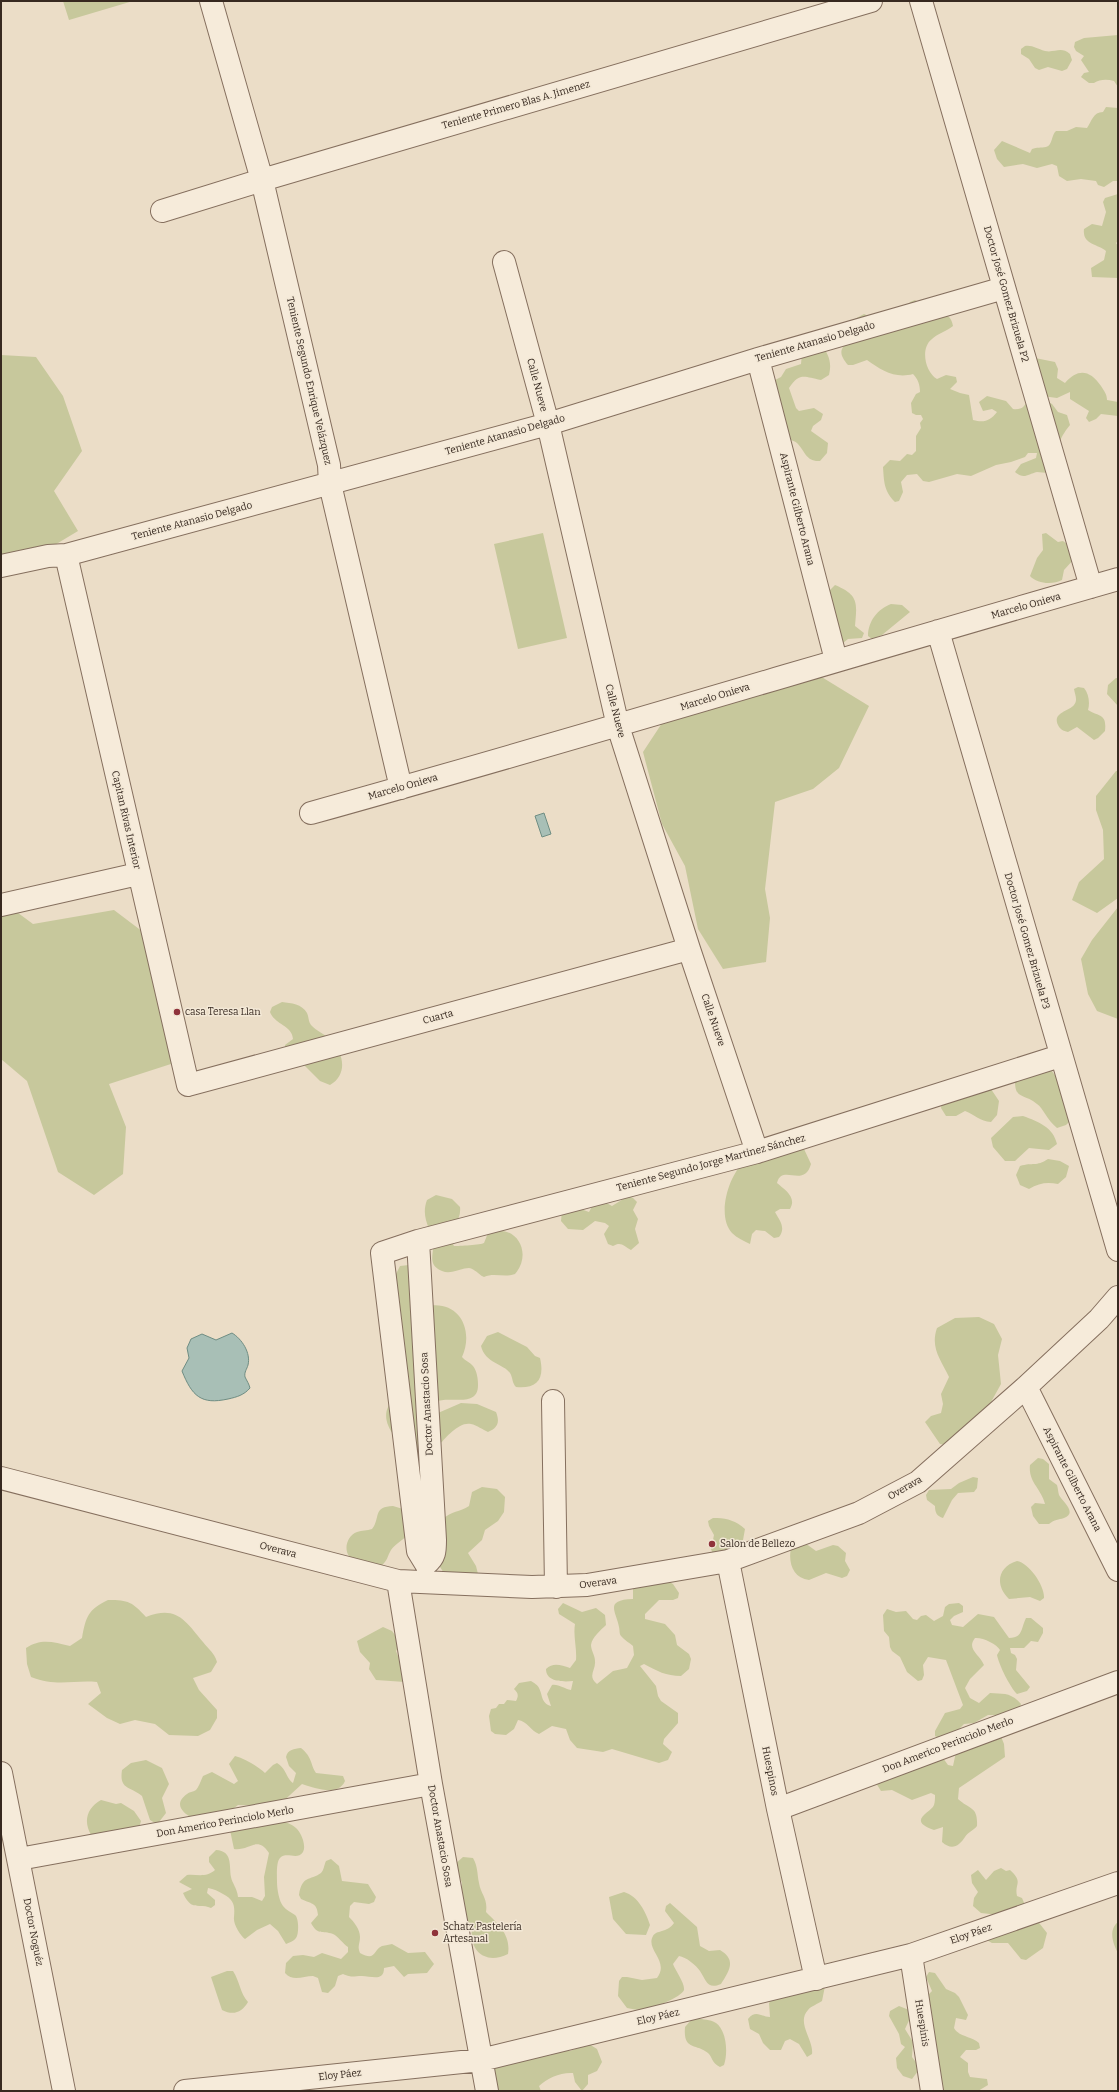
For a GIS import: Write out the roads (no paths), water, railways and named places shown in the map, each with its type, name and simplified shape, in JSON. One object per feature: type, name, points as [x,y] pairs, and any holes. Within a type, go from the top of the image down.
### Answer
[{"type":"street","name":"Teniente Segundo Enrique Velázquez","points":[[211,1],[262,180],[329,465],[330,484],[401,788]]},
{"type":"street","name":"Teniente Primero Blas A. Jimenez","points":[[162,211],[262,180],[871,1]]},
{"type":"street","name":"Doctor José Gomez Brizuela P2","points":[[922,1],[1091,587]]},
{"type":"street","name":"Calle Nueve","points":[[504,262],[548,424],[618,726],[689,949],[758,1152]]},
{"type":"street","name":"Teniente Atanasio Delgado","points":[[1,566],[48,556],[66,555],[548,424],[758,359],[1004,288]]},
{"type":"street","name":"Aspirante Gilberto Arana","points":[[758,359],[836,660]]},
{"type":"street","name":"Capitan Rivas Interior","points":[[66,555],[138,874],[188,1085]]},
{"type":"street","name":"Marcelo Onieva","points":[[311,813],[618,726],[836,660],[1118,579]]},
{"type":"street","name":"Doctor José Gomez Brizuela P3","points":[[938,631],[1060,1056],[1118,1250]]},
{"type":"street","points":[[1,906],[138,874]]},
{"type":"street","name":"Cuarta","points":[[188,1085],[689,949]]},
{"type":"street","name":"Teniente Segundo Jorge Martinez Sánchez","points":[[427,1573],[418,1551],[382,1253],[418,1241],[758,1152],[1060,1056]]},
{"type":"street","name":"Doctor Anastacio Sosa","points":[[418,1241],[435,1540],[435,1552],[427,1573]]},
{"type":"street","name":"Overava","points":[[1,1478],[398,1581],[427,1573],[556,1587],[587,1585],[728,1562],[859,1513],[918,1482],[1026,1387],[1099,1319],[1118,1297]]},
{"type":"street","name":"Aspirante Gilberto Arana","points":[[1026,1387],[1118,1570]]},
{"type":"street","points":[[553,1401],[556,1587]]},
{"type":"street","name":"Huespinos","points":[[728,1562],[778,1809],[816,1980]]},
{"type":"street","name":"Doctor Anastacio Sosa","points":[[398,1581],[431,1784],[487,2091]]},
{"type":"street","name":"Don Americo Perinciolo Merlo","points":[[778,1809],[1118,1682]]},
{"type":"street","name":"Doctor Noguéz","points":[[1,1773],[64,2091]]},
{"type":"street","name":"Don Americo Perinciolo Merlo","points":[[19,1860],[431,1784]]},
{"type":"street","name":"Eloy Páez","points":[[185,2091],[481,2060],[816,1980],[911,1955],[1118,1883]]},
{"type":"street","name":"Huespinis","points":[[911,1955],[932,2091]]},
{"type":"place","name":"casa Teresa Llan","points":[[177,1012]]},
{"type":"place","name":"Salon de Bellezo","points":[[712,1544]]},
{"type":"place","name":"Schatz Pastelería Artesanal","points":[[435,1933]]}]
